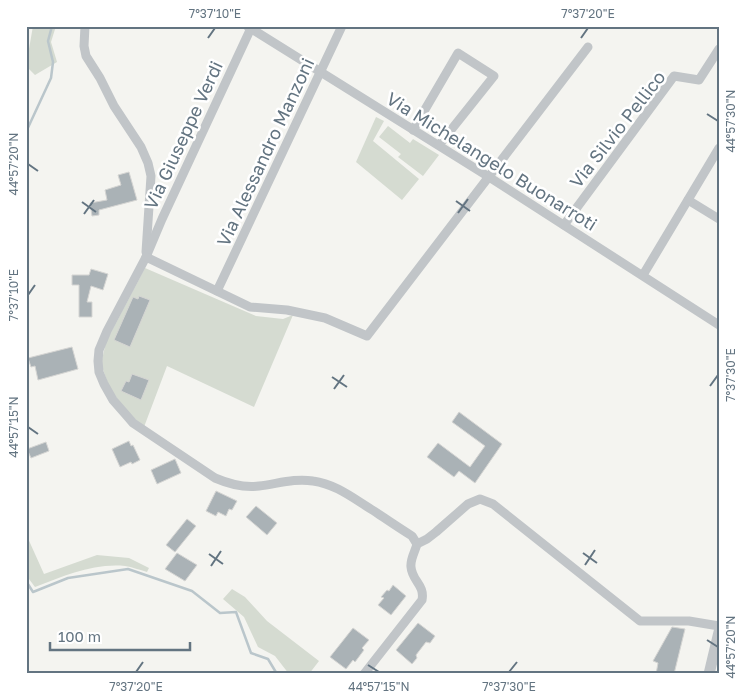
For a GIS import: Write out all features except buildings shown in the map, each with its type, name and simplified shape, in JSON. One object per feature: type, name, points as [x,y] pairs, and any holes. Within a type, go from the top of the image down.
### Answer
[{"type":"street","points":[[84,26],[86,56],[148,163],[151,176],[146,257],[250,307],[287,310],[325,318],[367,336],[588,47]]},
{"type":"street","name":"Via Alessandro Manzoni","points":[[217,291],[342,26]]},
{"type":"street","name":"Via Michelangelo Buonarroti","points":[[250,27],[564,224],[719,325]]},
{"type":"street","name":"Via Giuseppe Verdi","points":[[250,27],[146,257],[107,331],[99,350],[99,372],[113,400],[133,423],[203,470],[226,483],[258,487],[294,480],[323,482],[335,487],[394,523],[412,536],[417,544]]},
{"type":"street","name":"Via Silvio Pellico","points":[[564,224],[674,76],[699,80],[719,49]]},
{"type":"street","points":[[414,130],[458,53],[494,76],[439,146]]},
{"type":"street","points":[[643,276],[719,148]]},
{"type":"street","points":[[688,200],[719,219]]},
{"type":"street","points":[[364,674],[422,600],[423,590],[414,578],[411,570],[417,544],[436,532],[468,504],[480,499],[493,504],[640,621],[689,621],[719,626]]},
{"type":"street","points":[[708,674],[719,632]]},
{"type":"shaded area","points":[[33,26],[56,26],[51,42],[57,62],[35,75],[26,66]]},
{"type":"shaded area","points":[[376,117],[384,121],[373,141],[419,179],[402,200],[356,162]]},
{"type":"shaded area","points":[[388,126],[410,143],[413,139],[439,155],[423,176],[398,157],[401,154],[379,137]]},
{"type":"shaded area","points":[[145,268],[256,316],[283,319],[293,315],[254,407],[167,366],[144,427],[128,413],[110,389],[101,364],[106,342]]},
{"type":"shaded area","points":[[26,534],[44,574],[97,555],[129,558],[149,568],[147,572],[125,566],[90,568],[35,587],[26,575]]},
{"type":"shaded area","points":[[232,589],[245,597],[267,621],[319,661],[309,674],[289,674],[275,656],[258,647],[244,617],[223,599]]},
{"type":"waterway","points":[[26,132],[51,78],[53,62],[48,41],[52,26]]},
{"type":"waterway","points":[[26,581],[33,592],[68,578],[128,569],[192,591],[220,613],[236,612],[251,653],[268,659],[277,674]]}]
